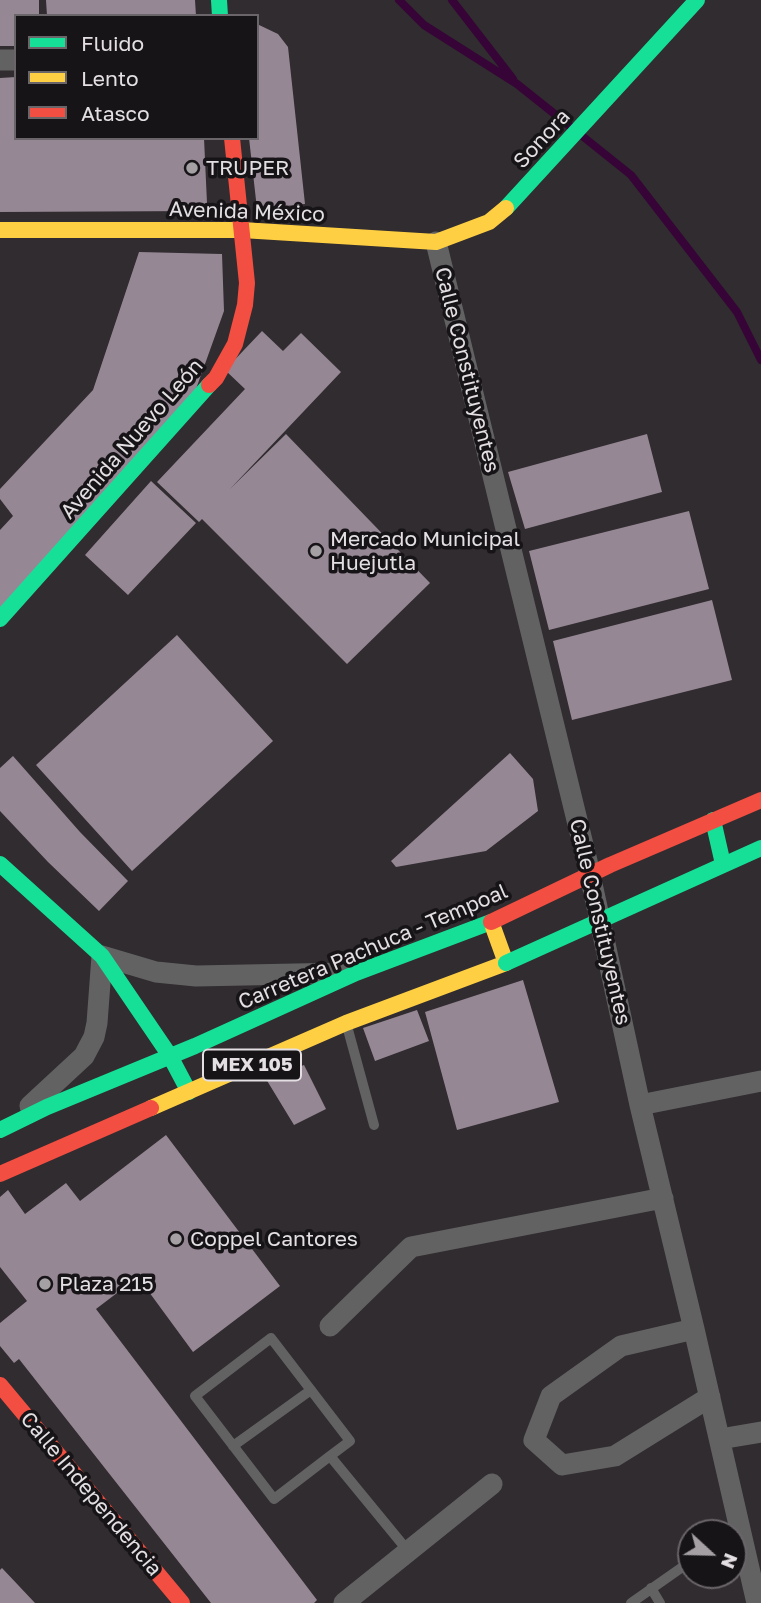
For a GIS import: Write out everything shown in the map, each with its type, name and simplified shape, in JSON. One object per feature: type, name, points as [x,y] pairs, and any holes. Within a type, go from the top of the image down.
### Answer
[{"type":"street","name":"Sonora","points":[[489,222],[505,209],[697,0]]},
{"type":"street","name":"Avenida Nuevo León","points":[[0,620],[216,378],[235,344],[245,305],[247,268],[232,140]]},
{"type":"street","name":"Avenida México","points":[[2,234],[243,230],[436,242],[489,222]]},
{"type":"street","name":"Calle Constituyentes","points":[[436,242],[590,874],[640,1105],[720,1439],[735,1519]]},
{"type":"street","name":"Carretera Pachuca - Tempoal","points":[[5,1127],[356,973],[491,922],[610,865],[761,800]]},
{"type":"street","points":[[713,820],[723,864]]},
{"type":"street","name":"MEX 105","points":[[0,1174],[346,1023],[506,963],[761,848]]},
{"type":"street","points":[[0,864],[102,956],[170,1056],[189,1092]]},
{"type":"street","points":[[491,922],[506,963]]},
{"type":"street","points":[[102,956],[156,972],[196,976],[356,973]]},
{"type":"street","points":[[5,1127],[84,1056],[97,1023],[102,956]]},
{"type":"street","points":[[640,1105],[761,1081]]},
{"type":"street","points":[[330,1326],[411,1247],[663,1198]]},
{"type":"street","points":[[694,1329],[621,1346],[551,1396],[534,1440],[562,1465],[615,1456],[710,1397]]},
{"type":"street","name":"Calle Independencia","points":[[0,1385],[182,1603]]},
{"type":"street","points":[[720,1439],[761,1432]]},
{"type":"street","points":[[344,1603],[492,1484]]},
{"type":"street","name":"Calle Constituyentes","points":[[747,1567],[757,1603]]},
{"type":"lane","points":[[346,1023],[374,1125]]},
{"type":"lane","points":[[271,1338],[311,1390],[350,1441],[274,1499],[195,1396],[271,1338]]},
{"type":"lane","points":[[233,1446],[311,1390]]},
{"type":"lane","points":[[330,1456],[408,1552]]},
{"type":"lane","points":[[631,1603],[677,1570]]},
{"type":"lane","points":[[651,1588],[660,1603]]},
{"type":"building","points":[[0,0],[39,0],[39,14],[14,14],[14,46],[0,46]]},
{"type":"building","points":[[46,0],[195,0],[196,14],[47,14]]},
{"type":"building","points":[[259,25],[278,34],[288,47],[305,204],[257,209],[249,140],[259,140]]},
{"type":"building","points":[[14,77],[14,140],[204,140],[207,203],[202,211],[0,212],[0,78]]},
{"type":"building","points":[[139,252],[222,254],[224,311],[196,389],[0,609],[0,530],[13,516],[0,499],[0,489],[93,390]]},
{"type":"building","name":"Mercado Municipal Huejutla","points":[[262,331],[283,351],[301,333],[341,372],[230,489],[286,434],[430,583],[347,664],[202,519],[199,522],[157,482],[245,389],[225,370]]},
{"type":"building","points":[[647,434],[662,492],[525,529],[508,472]]},
{"type":"building","points":[[151,481],[196,523],[128,595],[85,555]]},
{"type":"building","points":[[689,511],[709,589],[549,630],[529,551]]},
{"type":"building","points":[[712,600],[732,680],[572,720],[553,641]]},
{"type":"building","points":[[177,635],[273,741],[132,871],[36,765]]},
{"type":"building","points":[[510,753],[533,779],[538,811],[486,851],[396,867],[391,861]]},
{"type":"building","points":[[13,756],[80,832],[128,881],[99,911],[0,811],[0,768]]},
{"type":"building","points":[[523,980],[559,1102],[457,1130],[425,1012]]},
{"type":"building","points":[[417,1010],[429,1041],[375,1061],[363,1028]]},
{"type":"building","points":[[304,1065],[326,1109],[294,1125],[266,1079]]},
{"type":"building","points":[[166,1135],[280,1286],[193,1352],[138,1277],[96,1309],[317,1600],[314,1603],[211,1603],[19,1359],[14,1363],[0,1346],[0,1323],[27,1301],[0,1267],[0,1197],[8,1190],[25,1214],[66,1183],[80,1201]]},
{"type":"building","points":[[2,1568],[35,1603],[0,1603]]},
{"type":"waterway","points":[[399,0],[424,25],[517,84],[571,127]]},
{"type":"waterway","points":[[452,0],[513,79]]},
{"type":"waterway","points":[[581,135],[631,175],[737,312],[761,360]]},
{"type":"traffic: fast","points":[[219,0],[220,14]]},
{"type":"traffic: fast","points":[[506,208],[697,0]]},
{"type":"traffic: fast","points":[[0,619],[209,385]]},
{"type":"traffic: fast","points":[[713,820],[723,864]]},
{"type":"traffic: fast","points":[[506,963],[761,848]]},
{"type":"traffic: fast","points":[[0,864],[102,956],[170,1056],[189,1092]]},
{"type":"traffic: fast","points":[[0,1130],[356,973],[491,922],[493,927]]},
{"type":"traffic: slow","points":[[0,230],[242,230],[436,242],[489,222],[506,208]]},
{"type":"traffic: slow","points":[[151,1108],[346,1023],[506,963],[493,927]]},
{"type":"traffic: jam","points":[[209,385],[216,378],[235,344],[245,305],[247,283],[232,140]]},
{"type":"traffic: jam","points":[[491,922],[610,865],[761,800]]},
{"type":"traffic: jam","points":[[0,1174],[151,1108]]},
{"type":"traffic: jam","points":[[0,1385],[182,1603]]},
{"type":"place","name":"TRUPER","points":[[192,168]]},
{"type":"place","name":"Mercado Municipal Huejutla","points":[[316,551]]},
{"type":"place","name":"Coppel Cantores","points":[[176,1239]]},
{"type":"place","name":"Plaza 215","points":[[45,1284]]}]
